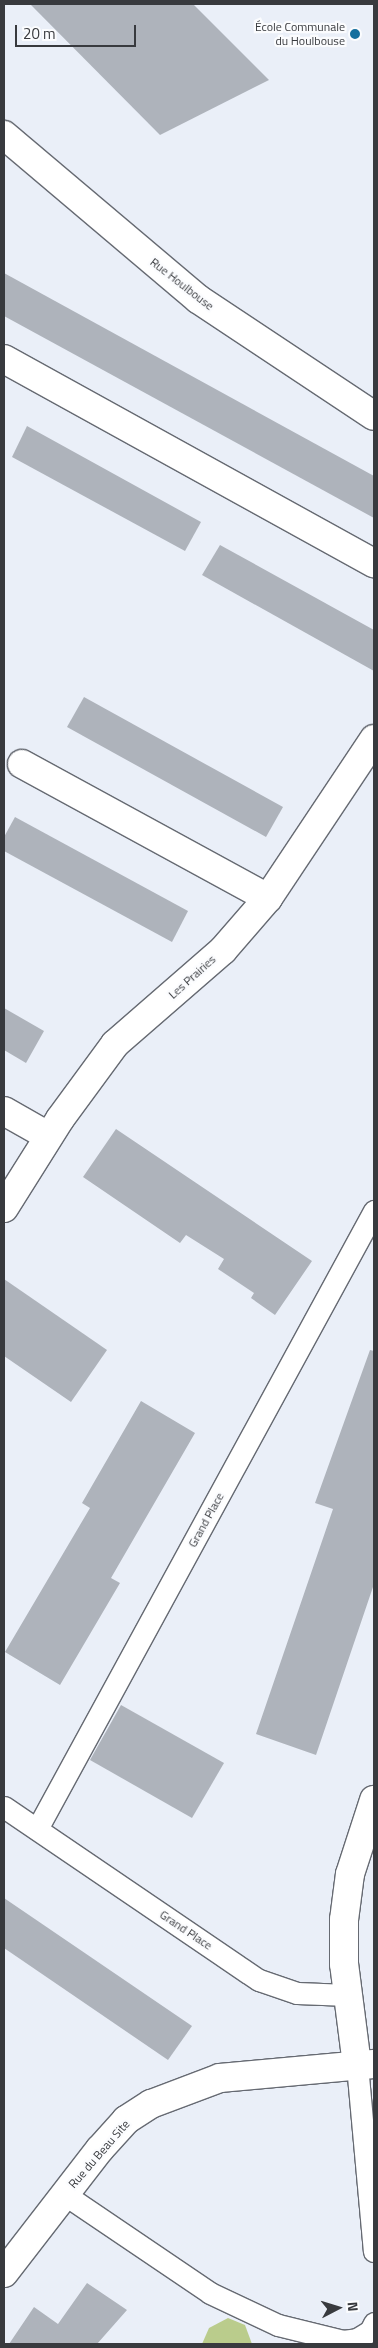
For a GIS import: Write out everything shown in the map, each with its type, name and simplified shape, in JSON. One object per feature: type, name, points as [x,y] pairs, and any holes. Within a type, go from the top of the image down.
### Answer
[{"type":"street","name":"Rue Houlbouse","points":[[4,135],[198,299],[374,416]]},
{"type":"street","points":[[4,359],[374,563]]},
{"type":"street","name":"Les Prairies","points":[[4,1208],[48,1136],[115,1044],[223,950],[268,898],[374,739]]},
{"type":"street","points":[[22,764],[268,898]]},
{"type":"street","points":[[4,1111],[48,1136]]},
{"type":"street","points":[[366,2064],[348,1995],[343,1936],[345,1903],[350,1874],[374,1800]]},
{"type":"street","name":"Rue du Beau Site","points":[[4,2273],[64,2194],[126,2120],[151,2104],[220,2078],[366,2064]]},
{"type":"lane","name":"Grand Place","points":[[37,1829],[374,1211]]},
{"type":"lane","name":"Grand Place","points":[[4,1807],[260,1980],[297,1993],[348,1995]]},
{"type":"lane","points":[[366,2064],[374,2251]]},
{"type":"lane","points":[[64,2194],[210,2293],[278,2325],[342,2341],[364,2335],[374,2323]]},
{"type":"green space","points":[[228,2318],[245,2325],[252,2344],[202,2344],[209,2328]]},
{"type":"building","points":[[30,4],[193,4],[269,80],[160,135]]},
{"type":"building","points":[[4,273],[374,476],[374,518],[4,316]]},
{"type":"building","points":[[27,426],[201,522],[185,551],[12,457]]},
{"type":"building","points":[[220,545],[374,630],[374,671],[202,575]]},
{"type":"building","points":[[84,697],[283,807],[266,837],[67,727]]},
{"type":"building","points":[[15,817],[188,911],[172,942],[4,851],[4,837]]},
{"type":"building","points":[[4,1008],[44,1031],[26,1063],[4,1050]]},
{"type":"building","points":[[116,1129],[312,1261],[275,1315],[251,1298],[254,1293],[218,1269],[224,1259],[186,1235],[180,1243],[83,1177]]},
{"type":"building","points":[[4,1279],[107,1350],[71,1402],[4,1356]]},
{"type":"building","points":[[370,1350],[374,1351],[374,1584],[316,1755],[256,1734],[333,1509],[315,1503]]},
{"type":"building","points":[[141,1401],[195,1433],[111,1578],[120,1583],[60,1685],[5,1652],[90,1508],[82,1503]]},
{"type":"building","points":[[121,1705],[224,1763],[192,1818],[90,1760]]},
{"type":"building","points":[[4,1898],[192,2026],[168,2060],[4,1948]]},
{"type":"building","points":[[87,2283],[127,2310],[97,2344],[9,2344],[34,2307],[58,2324]]},
{"type":"place","name":"École Communale du Houlbouse","points":[[355,34]]}]
